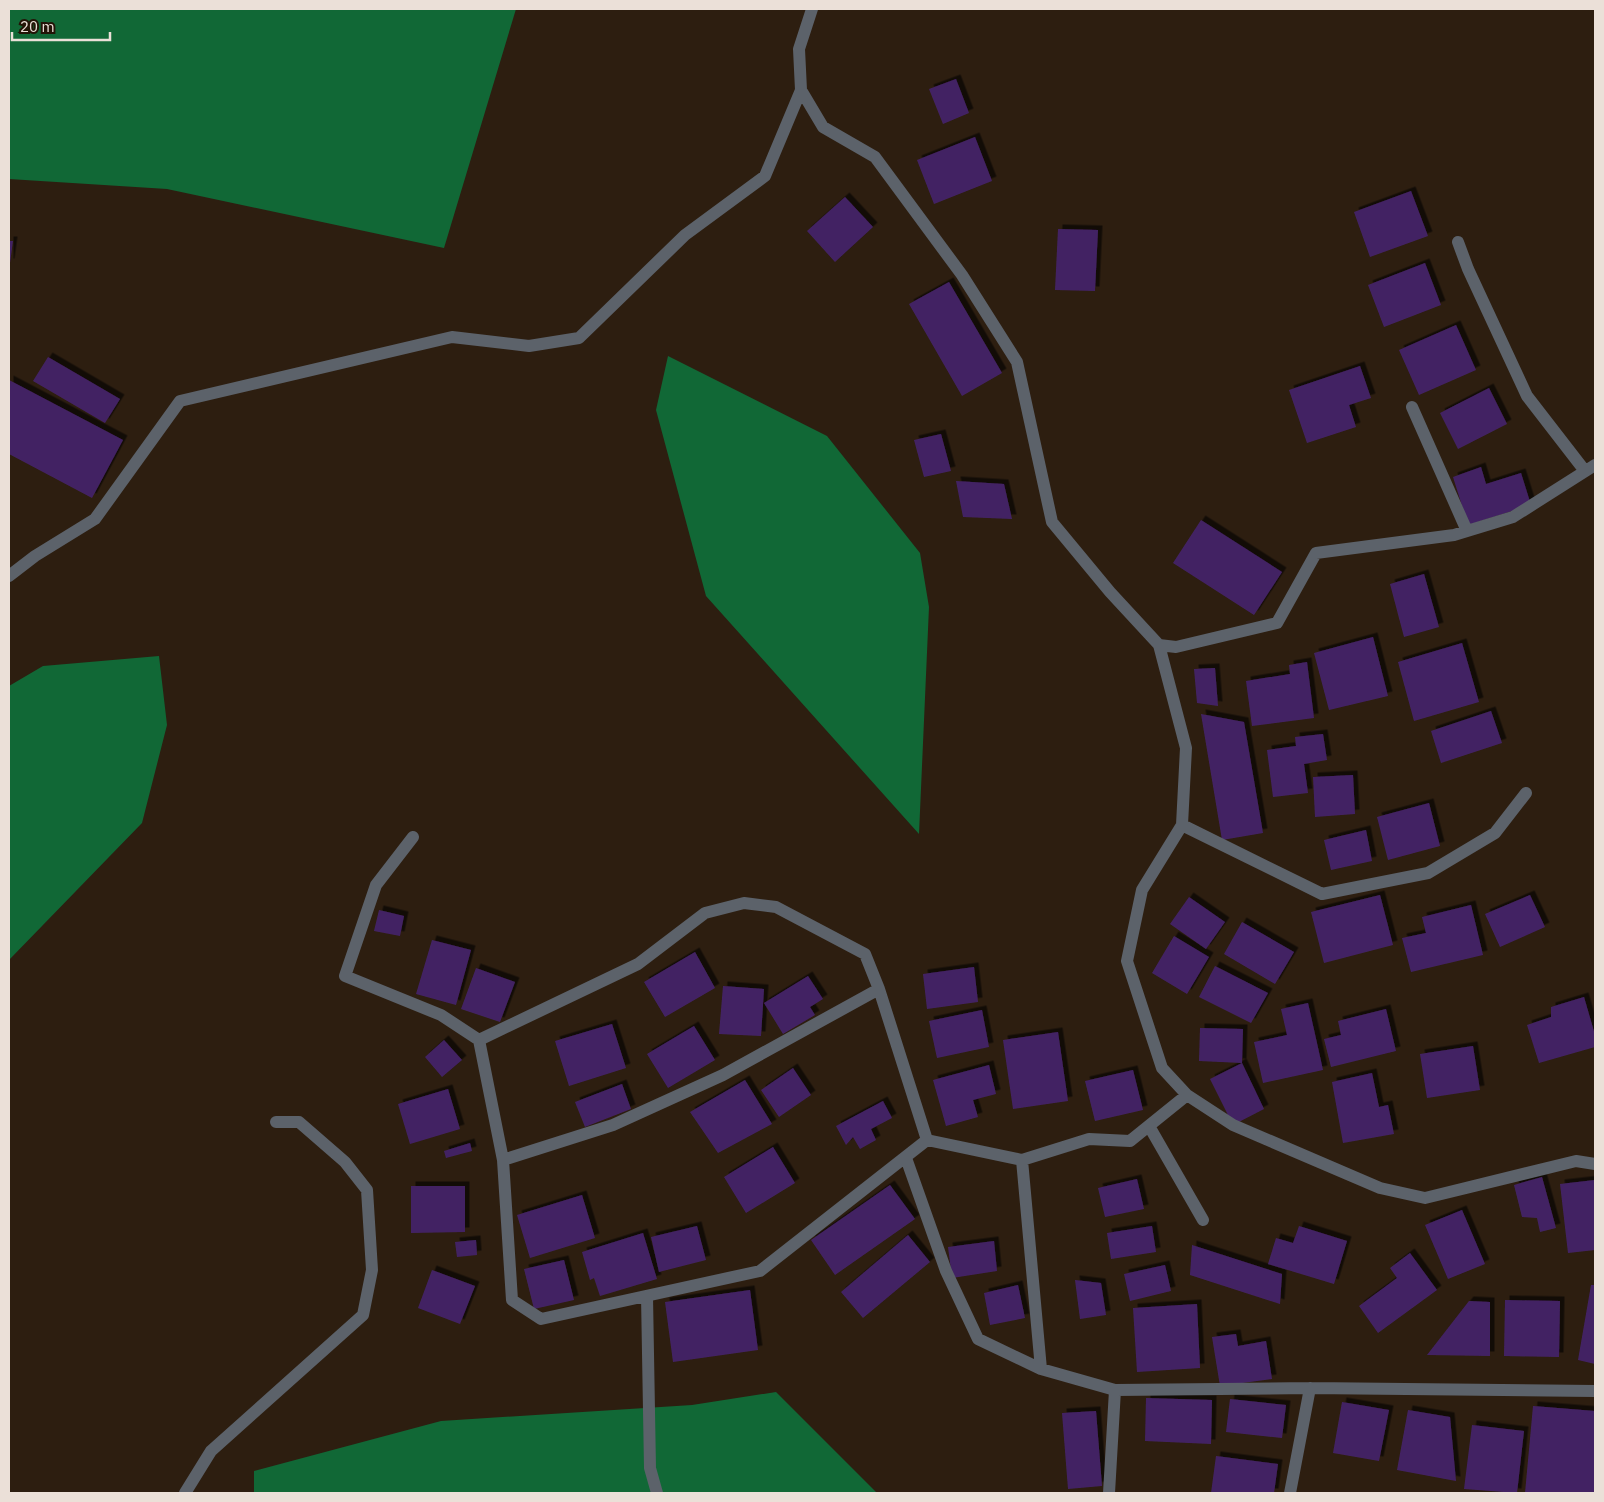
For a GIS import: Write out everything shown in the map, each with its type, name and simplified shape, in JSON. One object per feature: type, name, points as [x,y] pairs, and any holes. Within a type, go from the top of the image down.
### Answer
[{"type":"street","points":[[9,576],[35,556],[95,519],[180,401],[452,337],[529,346],[579,338],[685,234],[764,176],[801,90],[799,49],[812,9]]},
{"type":"street","points":[[801,90],[822,127],[875,157],[962,275],[1017,362],[1052,522],[1110,592],[1159,645],[1186,748],[1182,825],[1142,890],[1127,961],[1162,1068],[1188,1095],[1233,1125],[1380,1188],[1425,1198],[1576,1161],[1595,1164]]},
{"type":"street","points":[[1159,645],[1176,647],[1277,623],[1316,553],[1454,535],[1513,517],[1590,468],[1527,396],[1468,269],[1458,242]]},
{"type":"street","points":[[1412,407],[1467,531]]},
{"type":"street","points":[[1182,825],[1322,894],[1428,873],[1495,834],[1526,793]]},
{"type":"street","points":[[413,837],[376,885],[345,976],[441,1015],[479,1040],[503,1160],[512,1300],[541,1319],[760,1271],[927,1140]]},
{"type":"street","points":[[479,1040],[638,964],[705,913],[744,903],[776,907],[865,954],[879,989],[927,1140]]},
{"type":"street","points":[[503,1160],[613,1125],[723,1075],[879,989]]},
{"type":"street","points":[[927,1140],[1022,1160],[1088,1139],[1130,1141],[1188,1095]]},
{"type":"street","points":[[185,1493],[211,1451],[362,1315],[372,1270],[367,1190],[345,1162],[299,1122],[276,1122]]},
{"type":"street","points":[[1148,1126],[1203,1220]]},
{"type":"street","points":[[906,1158],[946,1271],[978,1339],[1041,1369],[1115,1390],[1310,1388],[1595,1390]]},
{"type":"street","points":[[1022,1160],[1041,1369]]},
{"type":"street","points":[[647,1296],[650,1468],[657,1493]]},
{"type":"street","points":[[1290,1493],[1310,1388]]},
{"type":"street","points":[[1109,1493],[1115,1390]]},
{"type":"green space","points":[[9,9],[516,9],[444,248],[167,189],[9,179]]},
{"type":"green space","points":[[668,356],[827,436],[920,553],[929,607],[919,834],[706,596],[656,410]]},
{"type":"green space","points":[[159,656],[167,725],[142,823],[9,960],[9,686],[43,666]]},
{"type":"green space","points":[[776,1392],[877,1493],[254,1493],[254,1471],[441,1421],[692,1405]]},
{"type":"building","points":[[956,79],[969,113],[943,124],[929,89]]},
{"type":"building","points":[[975,137],[992,181],[934,204],[917,160]]},
{"type":"building","points":[[1411,191],[1428,236],[1370,257],[1354,212]]},
{"type":"building","points":[[845,197],[873,227],[835,262],[807,231]]},
{"type":"building","points":[[1058,229],[1098,230],[1095,291],[1055,290]]},
{"type":"building","points":[[9,241],[13,241],[10,263],[9,263]]},
{"type":"building","points":[[1425,263],[1441,305],[1384,327],[1368,285]]},
{"type":"building","points":[[949,282],[1002,373],[962,396],[909,304]]},
{"type":"building","points":[[1456,325],[1476,370],[1419,395],[1399,350]]},
{"type":"building","points":[[48,357],[120,399],[105,423],[33,381]]},
{"type":"building","points":[[1360,366],[1371,398],[1349,405],[1356,427],[1307,443],[1289,390]]},
{"type":"building","points":[[9,380],[123,440],[92,498],[9,454]]},
{"type":"building","points":[[1489,388],[1507,424],[1458,449],[1440,413]]},
{"type":"building","points":[[941,434],[951,471],[924,477],[914,440]]},
{"type":"building","points":[[1481,467],[1486,484],[1521,473],[1531,505],[1468,525],[1453,477]]},
{"type":"building","points":[[956,481],[1004,484],[1012,519],[963,517]]},
{"type":"building","points":[[1201,520],[1282,572],[1254,615],[1173,563]]},
{"type":"building","points":[[1424,574],[1439,627],[1404,637],[1390,584]]},
{"type":"building","points":[[1373,637],[1388,696],[1329,710],[1314,653]]},
{"type":"building","points":[[1462,643],[1479,702],[1414,721],[1398,662]]},
{"type":"building","points":[[1307,662],[1314,718],[1252,726],[1246,681],[1290,674],[1289,665]]},
{"type":"building","points":[[1215,668],[1218,706],[1197,703],[1194,669]]},
{"type":"building","points":[[1491,711],[1502,743],[1441,763],[1431,731]]},
{"type":"building","points":[[1201,714],[1244,722],[1263,833],[1222,840]]},
{"type":"building","points":[[1323,734],[1327,760],[1304,764],[1308,793],[1273,797],[1267,750],[1296,746],[1295,737]]},
{"type":"building","points":[[1353,775],[1355,814],[1315,817],[1313,777]]},
{"type":"building","points":[[1429,803],[1440,846],[1388,860],[1377,817]]},
{"type":"building","points":[[1366,830],[1372,861],[1331,870],[1324,840]]},
{"type":"building","points":[[1380,895],[1393,945],[1324,963],[1311,912]]},
{"type":"building","points":[[1530,895],[1545,927],[1500,947],[1485,914]]},
{"type":"building","points":[[1189,897],[1225,922],[1206,949],[1170,924]]},
{"type":"building","points":[[1471,905],[1483,955],[1411,972],[1402,938],[1426,933],[1422,917]]},
{"type":"building","points":[[379,910],[404,916],[400,936],[374,931]]},
{"type":"building","points":[[1242,922],[1294,952],[1275,984],[1224,954]]},
{"type":"building","points":[[1174,936],[1209,957],[1187,994],[1152,973]]},
{"type":"building","points":[[432,940],[471,950],[456,1005],[416,994]]},
{"type":"building","points":[[695,952],[715,988],[665,1017],[644,982]]},
{"type":"building","points":[[1215,966],[1268,993],[1251,1023],[1199,997]]},
{"type":"building","points":[[974,967],[978,1002],[927,1009],[923,974]]},
{"type":"building","points":[[476,968],[515,982],[500,1022],[461,1009]]},
{"type":"building","points":[[808,976],[823,999],[810,1007],[815,1015],[783,1034],[764,1003]]},
{"type":"building","points":[[723,986],[764,989],[761,1036],[719,1034]]},
{"type":"building","points":[[1584,997],[1595,1035],[1595,1047],[1539,1063],[1527,1025],[1551,1017],[1551,1007]]},
{"type":"building","points":[[1308,1003],[1323,1070],[1263,1083],[1254,1042],[1287,1035],[1281,1009]]},
{"type":"building","points":[[1386,1009],[1396,1051],[1331,1067],[1324,1039],[1341,1035],[1338,1021]]},
{"type":"building","points":[[982,1010],[989,1047],[937,1058],[929,1021]]},
{"type":"building","points":[[612,1024],[626,1068],[569,1086],[555,1041]]},
{"type":"building","points":[[694,1026],[715,1060],[668,1088],[647,1054]]},
{"type":"building","points":[[1200,1028],[1243,1029],[1242,1063],[1199,1061]]},
{"type":"building","points":[[1058,1032],[1068,1101],[1013,1109],[1003,1040]]},
{"type":"building","points":[[444,1040],[462,1060],[442,1077],[425,1057]]},
{"type":"building","points":[[1473,1046],[1480,1090],[1427,1098],[1420,1054]]},
{"type":"building","points":[[1242,1063],[1264,1109],[1233,1125],[1210,1079]]},
{"type":"building","points":[[989,1065],[996,1094],[973,1100],[978,1117],[946,1126],[933,1080]]},
{"type":"building","points":[[793,1068],[811,1095],[779,1117],[761,1090]]},
{"type":"building","points":[[1133,1070],[1143,1110],[1095,1121],[1085,1081]]},
{"type":"building","points":[[1372,1073],[1379,1107],[1388,1105],[1394,1134],[1343,1143],[1332,1082]]},
{"type":"building","points":[[745,1080],[772,1124],[718,1153],[690,1112]]},
{"type":"building","points":[[622,1084],[631,1109],[585,1127],[575,1102]]},
{"type":"building","points":[[448,1089],[460,1129],[410,1144],[398,1104]]},
{"type":"building","points":[[883,1101],[892,1118],[871,1129],[876,1140],[860,1149],[853,1137],[846,1145],[836,1126]]},
{"type":"building","points":[[470,1143],[472,1151],[446,1158],[444,1151]]},
{"type":"building","points":[[773,1147],[795,1183],[746,1213],[724,1177]]},
{"type":"building","points":[[1542,1177],[1556,1228],[1540,1232],[1537,1218],[1522,1217],[1514,1185]]},
{"type":"building","points":[[1137,1179],[1144,1209],[1105,1217],[1098,1188]]},
{"type":"building","points":[[1595,1180],[1595,1250],[1568,1253],[1560,1184]]},
{"type":"building","points":[[890,1185],[915,1219],[835,1275],[811,1240]]},
{"type":"building","points":[[411,1186],[465,1186],[465,1232],[411,1233]]},
{"type":"building","points":[[582,1195],[595,1238],[530,1258],[517,1215]]},
{"type":"building","points":[[1462,1210],[1485,1264],[1448,1279],[1425,1225]]},
{"type":"building","points":[[697,1226],[706,1260],[659,1272],[651,1237]]},
{"type":"building","points":[[1152,1226],[1156,1252],[1111,1259],[1107,1233]]},
{"type":"building","points":[[1299,1226],[1347,1241],[1334,1284],[1268,1264],[1276,1238],[1293,1243]]},
{"type":"building","points":[[643,1233],[657,1279],[600,1296],[594,1278],[590,1280],[582,1252]]},
{"type":"building","points":[[908,1235],[930,1262],[863,1318],[841,1292]]},
{"type":"building","points":[[476,1240],[477,1255],[457,1257],[455,1242]]},
{"type":"building","points":[[994,1241],[997,1271],[952,1278],[948,1247]]},
{"type":"building","points":[[1192,1245],[1282,1274],[1280,1304],[1190,1275]]},
{"type":"building","points":[[1410,1253],[1437,1290],[1378,1333],[1359,1306],[1397,1278],[1390,1268]]},
{"type":"building","points":[[564,1260],[574,1300],[534,1309],[524,1269]]},
{"type":"building","points":[[1165,1265],[1171,1291],[1130,1301],[1124,1274]]},
{"type":"building","points":[[432,1270],[475,1286],[460,1324],[418,1308]]},
{"type":"building","points":[[1075,1280],[1101,1283],[1106,1315],[1080,1319]]},
{"type":"building","points":[[1018,1285],[1025,1318],[990,1325],[984,1293]]},
{"type":"building","points":[[1591,1285],[1595,1285],[1595,1364],[1578,1360]]},
{"type":"building","points":[[750,1290],[758,1350],[673,1362],[665,1302]]},
{"type":"building","points":[[1505,1300],[1560,1301],[1559,1357],[1504,1356]]},
{"type":"building","points":[[1469,1301],[1490,1302],[1490,1356],[1427,1355]]},
{"type":"building","points":[[1197,1304],[1200,1368],[1137,1372],[1133,1308]]},
{"type":"building","points":[[1236,1334],[1238,1346],[1266,1341],[1272,1379],[1220,1386],[1212,1337]]},
{"type":"building","points":[[1146,1398],[1212,1400],[1211,1444],[1145,1441]]},
{"type":"building","points":[[1230,1399],[1286,1405],[1282,1438],[1226,1432]]},
{"type":"building","points":[[1342,1402],[1389,1410],[1379,1461],[1333,1453]]},
{"type":"building","points":[[1533,1406],[1595,1411],[1595,1493],[1525,1493]]},
{"type":"building","points":[[1408,1410],[1450,1417],[1456,1481],[1397,1470]]},
{"type":"building","points":[[1096,1411],[1102,1486],[1068,1489],[1062,1413]]},
{"type":"building","points":[[1472,1425],[1524,1431],[1517,1493],[1464,1489]]},
{"type":"building","points":[[1216,1456],[1278,1464],[1274,1493],[1211,1493]]}]
